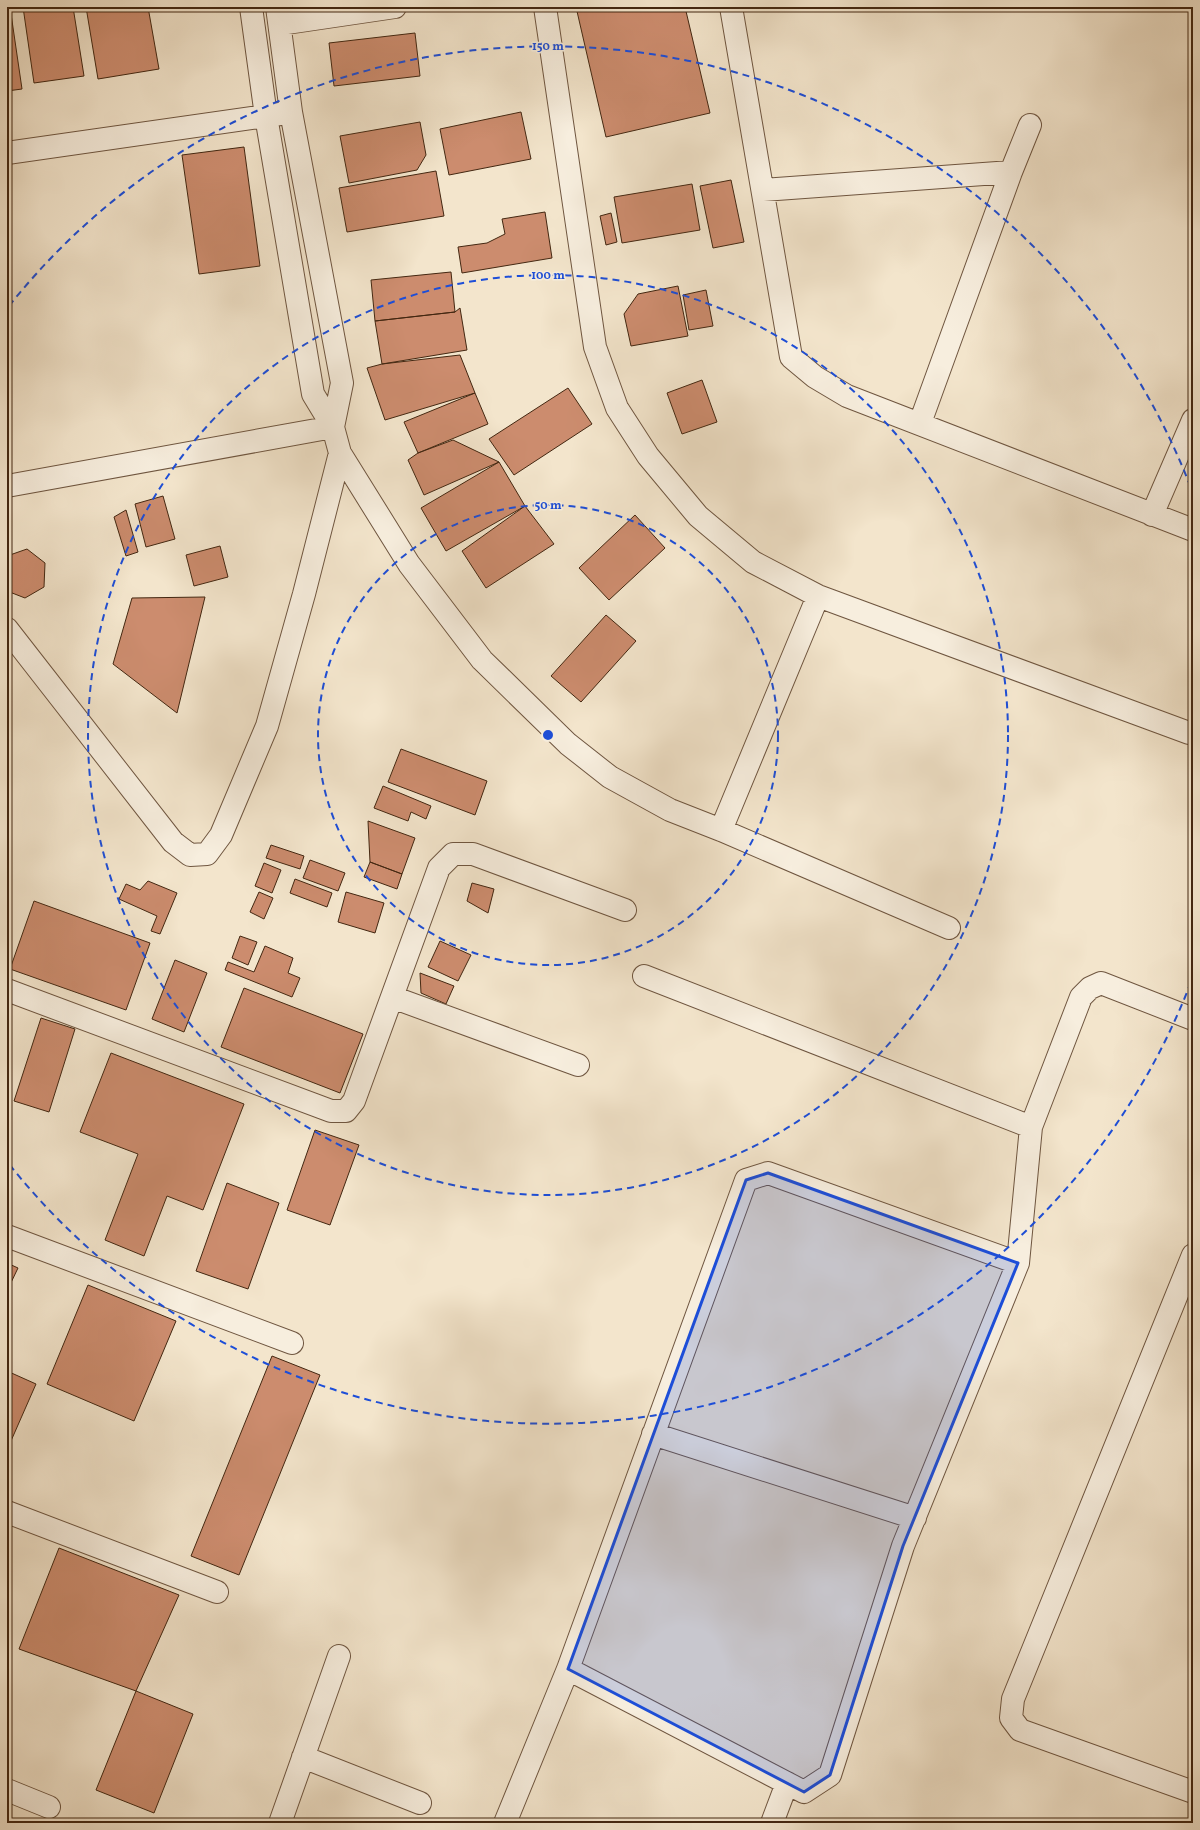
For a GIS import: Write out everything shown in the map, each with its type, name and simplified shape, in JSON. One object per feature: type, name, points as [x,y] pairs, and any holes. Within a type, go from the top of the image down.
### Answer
[{"type":"street","points":[[251,7],[266,116],[312,394],[333,427],[340,453],[409,564],[482,660],[568,744],[610,777],[670,810],[721,830],[949,928]]},
{"type":"street","points":[[333,427],[342,383],[291,112],[279,16],[395,7]]},
{"type":"street","points":[[545,7],[596,347],[617,408],[648,456],[698,516],[753,562],[818,596],[1189,733]]},
{"type":"street","points":[[731,7],[791,357],[815,377],[847,396],[1193,530]]},
{"type":"street","points":[[7,153],[291,112]]},
{"type":"street","points":[[920,423],[1011,172],[1030,125]]},
{"type":"street","points":[[763,190],[1011,172]]},
{"type":"street","points":[[1152,515],[1193,420]]},
{"type":"street","points":[[7,486],[333,427]]},
{"type":"street","points":[[7,630],[174,842],[190,855],[207,854],[221,835],[268,726],[340,453]]},
{"type":"street","points":[[721,830],[818,596]]},
{"type":"street","points":[[7,990],[331,1111],[346,1111],[354,1101],[439,868],[453,854],[473,854],[625,910]]},
{"type":"street","points":[[644,976],[1032,1127]]},
{"type":"street","points":[[568,1668],[804,1792],[830,1775],[903,1546],[1018,1263],[1032,1127],[1081,997],[1090,988],[1101,983],[1193,1019]]},
{"type":"street","points":[[392,997],[578,1065]]},
{"type":"street","points":[[505,1823],[568,1668],[746,1180],[768,1173],[1018,1263]]},
{"type":"street","points":[[7,1236],[292,1343]]},
{"type":"street","points":[[1193,1255],[1013,1699],[1011,1718],[1020,1730],[1193,1792]]},
{"type":"street","points":[[653,1434],[915,1518]]},
{"type":"street","points":[[7,1512],[217,1592]]},
{"type":"street","points":[[280,1823],[339,1656]]},
{"type":"street","points":[[303,1757],[420,1803]]},
{"type":"street","points":[[772,1823],[786,1783]]},
{"type":"street","points":[[7,1790],[49,1807]]},
{"type":"highlighted area","points":[[768,1173],[1018,1263],[903,1546],[830,1775],[804,1792],[568,1669],[746,1180]]},
{"type":"building","points":[[7,7],[10,7],[22,89],[7,91]]},
{"type":"building","points":[[23,7],[73,7],[84,76],[34,83]]},
{"type":"building","points":[[86,7],[148,7],[159,69],[98,79]]},
{"type":"building","points":[[576,7],[685,7],[710,113],[606,137]]},
{"type":"building","points":[[415,33],[420,76],[334,86],[329,43]]},
{"type":"building","points":[[521,112],[531,159],[449,175],[440,129]]},
{"type":"building","points":[[420,122],[426,155],[417,170],[349,183],[340,136]]},
{"type":"building","points":[[244,147],[260,266],[199,274],[182,155]]},
{"type":"building","points":[[436,171],[444,216],[347,232],[339,188]]},
{"type":"building","points":[[731,180],[744,242],[713,248],[700,186]]},
{"type":"building","points":[[692,184],[700,230],[622,243],[614,197]]},
{"type":"building","points":[[545,212],[552,258],[462,273],[458,247],[487,243],[505,234],[502,219]]},
{"type":"building","points":[[611,213],[617,242],[606,245],[600,216]]},
{"type":"building","points":[[451,272],[455,312],[375,321],[371,280]]},
{"type":"building","points":[[678,286],[688,336],[631,346],[624,314],[638,294]]},
{"type":"building","points":[[706,290],[713,326],[689,330],[683,295]]},
{"type":"building","points":[[460,308],[467,350],[382,364],[375,321],[455,312]]},
{"type":"building","points":[[460,355],[475,393],[385,420],[367,368],[382,364]]},
{"type":"building","points":[[702,380],[717,422],[682,434],[667,393]]},
{"type":"building","points":[[568,388],[592,424],[514,475],[489,439]]},
{"type":"building","points":[[475,393],[488,424],[418,453],[404,422]]},
{"type":"building","points":[[453,440],[499,462],[424,495],[408,460],[418,453]]},
{"type":"building","points":[[499,462],[525,506],[446,551],[421,508]]},
{"type":"building","points":[[163,496],[175,539],[146,547],[135,504]]},
{"type":"building","points":[[525,506],[554,544],[486,588],[462,551]]},
{"type":"building","points":[[126,510],[138,552],[126,556],[114,517]]},
{"type":"building","points":[[635,515],[665,548],[609,600],[579,568]]},
{"type":"building","points":[[220,546],[228,577],[194,586],[186,555]]},
{"type":"building","points":[[27,549],[45,563],[44,587],[25,598],[7,591],[7,556]]},
{"type":"building","points":[[205,597],[177,713],[113,664],[132,598]]},
{"type":"building","points":[[606,615],[636,641],[581,702],[551,676]]},
{"type":"building","points":[[401,749],[487,781],[475,815],[388,782]]},
{"type":"building","points":[[383,786],[431,806],[426,819],[411,812],[408,821],[374,808]]},
{"type":"building","points":[[368,821],[415,838],[402,874],[370,862]]},
{"type":"building","points":[[271,845],[304,856],[300,869],[266,858]]},
{"type":"building","points":[[310,860],[345,873],[338,891],[303,878]]},
{"type":"building","points":[[370,862],[402,874],[397,889],[364,877]]},
{"type":"building","points":[[264,863],[281,870],[272,893],[255,886]]},
{"type":"building","points":[[295,879],[332,893],[327,907],[290,893]]},
{"type":"building","points":[[148,881],[177,893],[160,934],[151,931],[157,916],[119,899],[126,884],[140,890]]},
{"type":"building","points":[[472,883],[494,889],[488,913],[467,901]]},
{"type":"building","points":[[259,892],[273,898],[264,919],[250,912]]},
{"type":"building","points":[[346,892],[384,903],[375,933],[338,922]]},
{"type":"building","points":[[34,901],[150,943],[126,1010],[10,969]]},
{"type":"building","points":[[240,936],[257,942],[248,965],[232,958]]},
{"type":"building","points":[[440,941],[471,955],[458,981],[428,967]]},
{"type":"building","points":[[265,946],[293,958],[288,973],[300,978],[292,997],[225,970],[228,962],[254,972]]},
{"type":"building","points":[[175,960],[207,973],[184,1032],[152,1019]]},
{"type":"building","points":[[420,973],[454,986],[446,1004],[421,993]]},
{"type":"building","points":[[244,988],[363,1034],[340,1093],[221,1047]]},
{"type":"building","points":[[41,1018],[75,1029],[49,1112],[14,1101]]},
{"type":"building","points":[[111,1053],[244,1104],[203,1210],[167,1196],[144,1256],[105,1240],[138,1154],[80,1132]]},
{"type":"building","points":[[315,1130],[359,1145],[330,1225],[287,1210]]},
{"type":"building","points":[[227,1183],[279,1203],[248,1289],[196,1271]]},
{"type":"building","points":[[7,1263],[18,1268],[7,1291]]},
{"type":"building","points":[[88,1285],[176,1321],[134,1421],[47,1384]]},
{"type":"building","points":[[272,1356],[320,1375],[239,1575],[191,1556]]},
{"type":"building","points":[[7,1371],[36,1384],[7,1450]]},
{"type":"building","points":[[59,1548],[179,1595],[136,1691],[19,1649]]},
{"type":"building","points":[[136,1691],[193,1714],[154,1813],[96,1790]]}]
